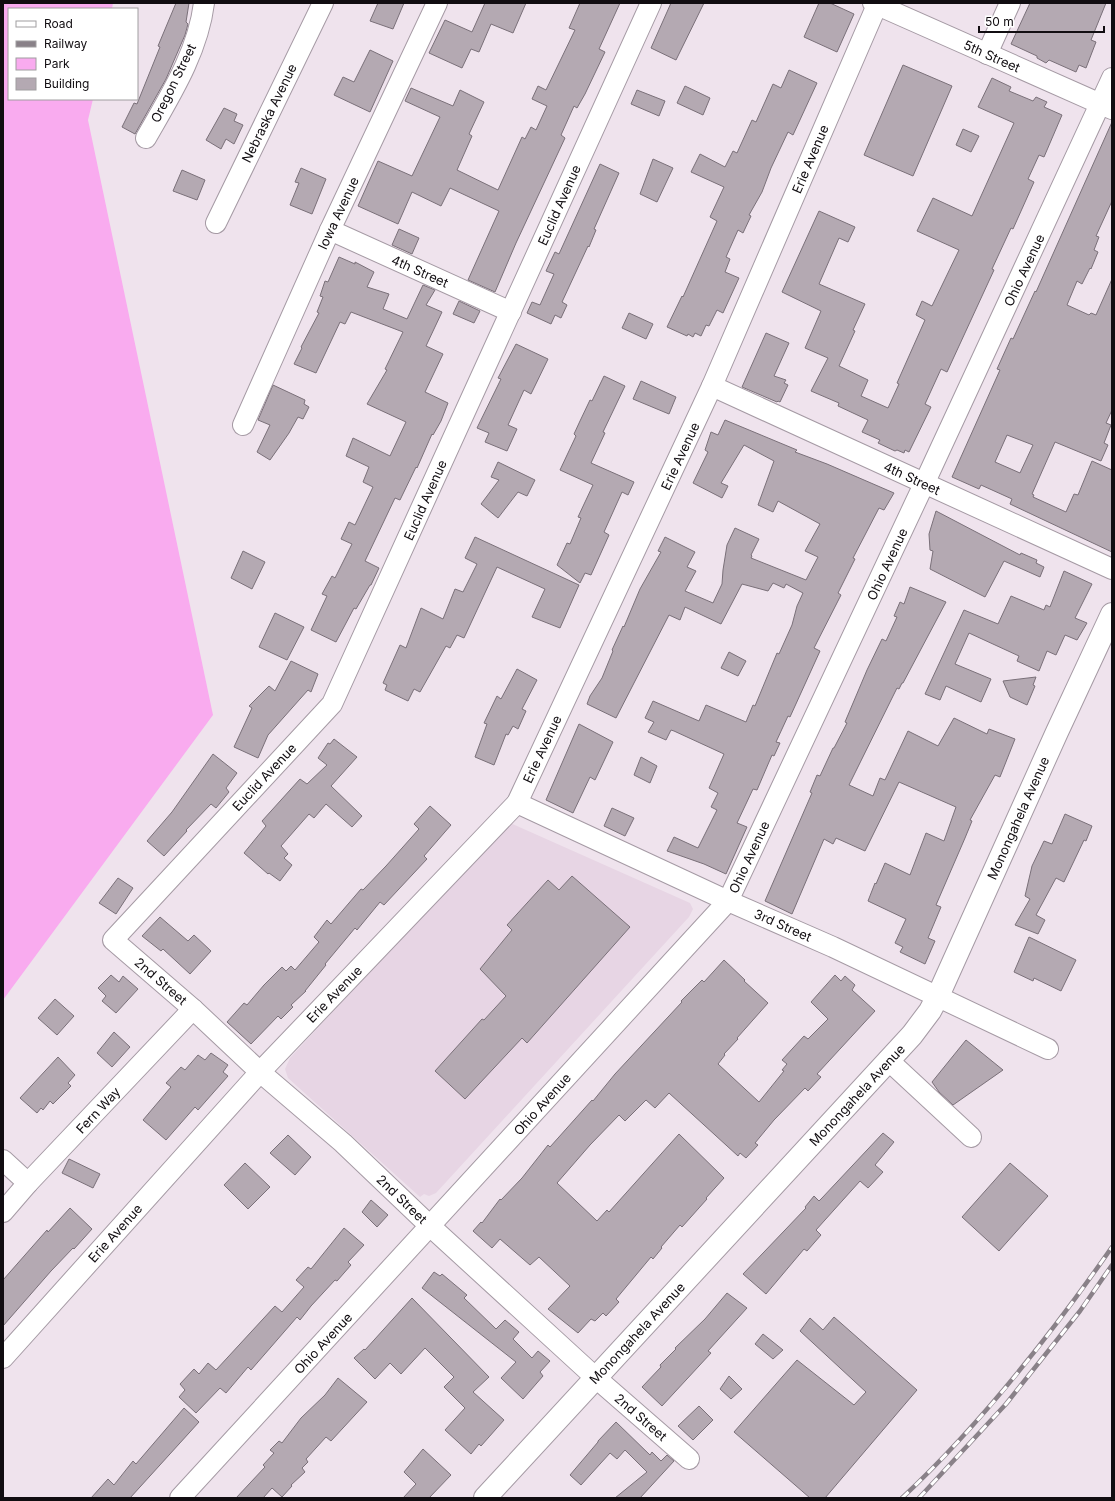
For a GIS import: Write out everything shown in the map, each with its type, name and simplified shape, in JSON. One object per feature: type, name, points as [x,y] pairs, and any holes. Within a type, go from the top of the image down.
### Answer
[{"type":"main road","name":"Monongahela Avenue","points":[[485,1498],[912,1035],[930,1011],[1112,614]]},
{"type":"street","name":"Oregon Street","points":[[146,138],[189,57],[202,16],[204,3]]},
{"type":"street","name":"Nebraska Avenue","points":[[216,223],[323,3]]},
{"type":"street","name":"Iowa Avenue","points":[[243,426],[330,230],[437,3]]},
{"type":"street","name":"Euclid Avenue","points":[[113,940],[332,704],[651,3]]},
{"type":"street","points":[[987,54],[1010,3]]},
{"type":"street","name":"5th Street","points":[[875,4],[1106,107]]},
{"type":"street","name":"Erie Avenue","points":[[3,1358],[260,1072],[517,803],[712,386],[875,4]]},
{"type":"street","name":"Ohio Avenue","points":[[180,1498],[728,901],[924,484],[1106,107],[1112,78]]},
{"type":"street","name":"4th Street","points":[[330,230],[511,312]]},
{"type":"street","name":"4th Street","points":[[712,386],[1112,569]]},
{"type":"street","name":"3rd Street","points":[[517,803],[728,901],[833,947],[1048,1049]]},
{"type":"street","name":"2nd Street","points":[[113,940],[193,1009],[260,1072],[343,1143],[430,1226],[596,1378],[689,1459]]},
{"type":"street","name":"Fern Way","points":[[3,1212],[28,1183],[193,1009]]},
{"type":"street","points":[[888,1060],[971,1137]]},
{"type":"street","points":[[3,1160],[28,1183]]},
{"type":"shaded area","points":[[508,822],[690,903],[693,909],[689,917],[436,1193],[429,1196],[424,1194],[420,1197],[288,1078],[285,1069],[290,1058]]},
{"type":"green space","points":[[3,3],[113,3],[112,8],[8,8],[8,100],[93,100],[88,120],[213,715],[3,1000]]},
{"type":"building","points":[[176,3],[189,3],[186,22],[188,24],[185,35],[166,79],[135,134],[122,127],[134,103],[137,104],[160,47],[158,46]]},
{"type":"building","points":[[378,3],[404,3],[393,29],[370,21]]},
{"type":"building","points":[[485,3],[526,3],[513,33],[491,24],[479,52],[471,49],[462,68],[429,53],[445,20],[472,32]]},
{"type":"building","points":[[580,3],[620,3],[599,49],[605,52],[577,108],[574,106],[561,135],[565,138],[495,292],[468,280],[499,211],[450,188],[441,206],[412,192],[398,224],[358,206],[378,161],[412,176],[440,117],[405,101],[411,88],[453,106],[460,90],[484,102],[469,134],[472,136],[457,170],[498,190],[522,137],[525,139],[531,127],[536,130],[547,106],[532,99],[538,86],[546,90],[575,30],[569,28]]},
{"type":"building","points":[[671,3],[704,3],[676,60],[651,48]]},
{"type":"building","points":[[819,3],[830,3],[854,14],[837,52],[804,37]]},
{"type":"building","points":[[1030,3],[1106,3],[1091,40],[1096,42],[1086,68],[1079,65],[1076,72],[1049,60],[1046,63],[1037,58],[1037,56],[1011,44]]},
{"type":"building","points":[[370,50],[393,61],[370,112],[334,95],[343,77],[354,82]]},
{"type":"building","points":[[903,65],[952,86],[913,176],[864,155]]},
{"type":"building","points":[[789,70],[817,83],[793,135],[788,132],[771,168],[762,192],[749,215],[751,216],[743,233],[738,230],[726,257],[730,259],[725,272],[739,278],[723,313],[717,310],[709,326],[706,325],[701,336],[695,333],[693,337],[688,334],[687,336],[667,327],[682,296],[683,297],[717,221],[710,217],[724,187],[691,172],[700,154],[725,167],[733,151],[737,153],[752,120],[756,122],[773,84],[781,88]]},
{"type":"building","points":[[992,78],[1011,87],[1009,91],[1033,101],[1036,97],[1047,102],[1044,107],[1062,115],[1044,157],[1039,155],[1028,179],[1034,182],[1013,229],[1011,228],[992,269],[994,270],[947,372],[941,369],[925,404],[931,407],[909,452],[905,450],[904,453],[897,450],[895,451],[878,443],[880,440],[862,432],[868,420],[838,406],[839,403],[811,391],[828,358],[805,348],[821,311],[782,292],[819,211],[855,227],[848,242],[839,238],[819,284],[865,304],[853,330],[855,331],[839,366],[868,380],[861,396],[888,408],[899,384],[897,383],[925,320],[916,315],[922,301],[932,306],[959,250],[917,231],[933,198],[972,216],[1014,123],[978,107]]},
{"type":"building","points":[[685,86],[710,98],[703,115],[677,103]]},
{"type":"building","points":[[637,90],[665,101],[659,116],[631,104]]},
{"type":"building","points":[[224,108],[237,114],[234,121],[243,125],[234,144],[226,139],[221,149],[206,140]]},
{"type":"building","points":[[1112,122],[1112,201],[1096,236],[1099,237],[1094,250],[1098,252],[1091,269],[1090,268],[1082,284],[1077,281],[1067,305],[1089,315],[1091,313],[1096,315],[1112,279],[1112,410],[1106,423],[1111,425],[1104,443],[1108,445],[1101,461],[1055,442],[1032,494],[1034,495],[1033,497],[1066,512],[1074,494],[1078,495],[1092,461],[1112,470],[1112,552],[1010,504],[1012,499],[981,485],[979,489],[952,477],[1000,370],[997,369],[1011,338],[1013,339],[1035,291],[1036,292]],"holes":[[[1007,435],[1033,445],[1020,473],[995,462]]]},
{"type":"building","points":[[963,129],[979,136],[971,152],[956,145]]},
{"type":"building","points":[[653,159],[673,168],[657,202],[640,194]]},
{"type":"building","points":[[600,164],[619,173],[594,229],[596,230],[589,247],[588,246],[562,302],[567,305],[561,318],[555,315],[551,324],[527,313],[532,302],[540,305],[554,274],[546,271],[555,252],[559,254]]},
{"type":"building","points":[[301,168],[326,179],[312,214],[290,205],[299,183],[295,182]]},
{"type":"building","points":[[182,170],[205,180],[197,200],[173,191]]},
{"type":"building","points":[[399,229],[419,238],[412,254],[392,245]]},
{"type":"building","points":[[339,257],[355,264],[355,262],[374,272],[367,287],[389,294],[383,309],[407,319],[423,285],[435,290],[426,305],[442,312],[426,346],[443,354],[425,392],[448,403],[441,421],[433,435],[432,434],[417,468],[416,467],[400,500],[395,498],[365,561],[379,568],[371,585],[356,609],[354,608],[336,642],[311,630],[327,596],[322,594],[332,576],[335,578],[352,544],[341,539],[349,522],[355,525],[373,487],[363,482],[369,467],[346,456],[353,438],[390,456],[406,422],[367,404],[387,370],[385,369],[403,332],[351,312],[345,324],[340,322],[316,373],[294,364],[319,313],[317,312],[323,297],[320,296],[325,281],[328,282]]},
{"type":"building","points":[[459,301],[480,311],[474,323],[453,314]]},
{"type":"building","points":[[629,313],[653,324],[646,339],[622,328]]},
{"type":"building","points":[[766,333],[789,343],[774,376],[786,380],[784,383],[788,385],[780,402],[742,387]]},
{"type":"building","points":[[516,344],[548,359],[531,394],[524,390],[508,425],[517,429],[507,451],[485,442],[489,433],[477,428],[501,379],[498,378]]},
{"type":"building","points":[[604,376],[625,386],[603,432],[605,433],[591,463],[634,482],[628,495],[622,492],[604,532],[609,535],[591,575],[585,573],[580,583],[557,565],[567,543],[570,544],[581,518],[578,517],[593,485],[560,470],[576,436],[574,434],[580,421]]},
{"type":"building","points":[[641,381],[676,397],[669,414],[633,399]]},
{"type":"building","points":[[273,385],[305,400],[304,404],[309,407],[303,419],[298,417],[270,460],[257,452],[270,425],[258,420]]},
{"type":"building","points":[[725,420],[797,450],[795,452],[894,493],[884,510],[879,508],[853,558],[855,559],[838,593],[841,595],[814,648],[820,651],[790,717],[788,716],[776,742],[780,743],[774,756],[772,755],[757,790],[753,789],[737,823],[747,827],[726,874],[704,864],[667,851],[674,837],[698,848],[717,810],[711,807],[718,793],[709,788],[724,754],[671,730],[666,740],[648,732],[654,722],[645,718],[653,701],[699,721],[706,705],[746,722],[753,705],[755,706],[777,653],[779,654],[792,625],[797,606],[803,593],[786,584],[784,588],[773,583],[768,591],[742,584],[721,624],[685,607],[680,620],[669,615],[616,718],[587,704],[590,696],[602,678],[613,651],[612,650],[623,626],[624,627],[640,589],[661,552],[658,551],[665,537],[695,552],[687,567],[696,571],[685,591],[713,603],[722,584],[727,545],[735,528],[759,539],[751,558],[806,580],[818,557],[805,551],[820,524],[778,501],[773,512],[758,505],[774,461],[744,445],[721,483],[728,486],[722,498],[693,483],[708,452],[705,450],[711,432],[718,435]]},
{"type":"building","points":[[498,462],[535,480],[527,496],[518,492],[498,518],[481,504],[499,480],[491,477]]},
{"type":"building","points":[[936,511],[1020,555],[1021,553],[1037,560],[1036,563],[1044,567],[1040,577],[1004,561],[985,597],[930,569],[933,551],[930,550],[929,534]]},
{"type":"building","points":[[475,537],[579,585],[560,628],[532,617],[545,589],[497,567],[464,638],[457,635],[450,648],[446,646],[420,692],[414,689],[408,701],[385,690],[387,685],[383,683],[400,645],[406,648],[421,608],[443,619],[455,589],[463,592],[477,564],[465,558]]},
{"type":"building","points":[[243,551],[265,562],[252,589],[231,578]]},
{"type":"building","points":[[1064,571],[1092,584],[1075,618],[1087,623],[1077,640],[1065,635],[1056,655],[1047,651],[1039,671],[1017,661],[1019,656],[969,633],[955,664],[991,679],[981,702],[946,686],[940,700],[925,694],[964,610],[998,624],[1011,596],[1044,610],[1046,605],[1050,607]]},
{"type":"building","points":[[910,587],[946,602],[903,683],[899,689],[897,688],[849,785],[873,796],[880,778],[885,780],[908,731],[938,746],[954,718],[987,734],[989,729],[1015,739],[1000,777],[995,775],[970,820],[972,821],[936,905],[941,907],[928,938],[935,941],[925,964],[900,952],[903,947],[895,943],[906,919],[868,901],[885,863],[910,875],[926,833],[944,841],[956,807],[899,782],[865,851],[836,838],[833,844],[824,839],[792,914],[765,901],[812,793],[810,792],[817,775],[820,776],[847,723],[845,722],[867,670],[882,639],[886,641],[897,617],[894,616],[900,602],[904,604]]},
{"type":"building","points":[[275,613],[304,627],[287,660],[259,647]]},
{"type":"building","points":[[729,652],[746,661],[738,676],[721,668]]},
{"type":"building","points":[[291,661],[318,674],[311,692],[308,690],[268,735],[258,758],[234,747],[252,708],[249,706],[269,686],[275,691]]},
{"type":"building","points":[[517,669],[537,680],[522,709],[526,711],[518,729],[513,726],[508,735],[506,734],[494,765],[475,757],[487,724],[484,723],[497,696],[501,699]]},
{"type":"building","points":[[1036,677],[1033,685],[1035,686],[1027,705],[1010,697],[1003,681]]},
{"type":"building","points":[[579,724],[613,742],[595,780],[590,777],[573,813],[546,800]]},
{"type":"building","points":[[334,739],[357,757],[331,786],[362,816],[352,827],[326,804],[314,818],[309,814],[281,846],[288,854],[284,858],[292,865],[280,881],[269,873],[268,874],[244,853],[266,826],[262,821],[300,779],[307,784],[327,765],[318,758],[328,743],[330,744]]},
{"type":"building","points":[[213,754],[237,773],[226,788],[229,792],[216,808],[211,804],[164,856],[147,841],[172,812]]},
{"type":"building","points":[[641,757],[657,766],[650,783],[634,775]]},
{"type":"building","points":[[430,806],[451,825],[424,856],[427,859],[384,905],[380,902],[357,930],[355,928],[325,964],[326,965],[306,991],[291,1005],[293,1007],[281,1019],[278,1016],[251,1044],[227,1022],[244,1003],[247,1005],[282,967],[286,971],[291,966],[295,970],[319,942],[314,937],[327,920],[331,924],[361,889],[363,890],[386,866],[419,829],[414,824]]},
{"type":"building","points":[[612,808],[634,818],[625,836],[604,826]]},
{"type":"building","points":[[1065,814],[1092,826],[1086,841],[1084,840],[1064,882],[1056,878],[1036,915],[1045,920],[1038,934],[1015,925],[1030,899],[1025,896],[1032,866],[1044,841],[1052,844]]},
{"type":"building","points":[[572,876],[630,927],[527,1043],[522,1038],[465,1099],[435,1071],[482,1019],[484,1020],[506,996],[480,969],[512,930],[507,925],[548,880],[559,890]]},
{"type":"building","points":[[118,878],[133,888],[116,914],[99,903]]},
{"type":"building","points":[[160,917],[188,941],[194,935],[211,951],[190,974],[163,949],[161,951],[142,936]]},
{"type":"building","points":[[1029,937],[1076,960],[1061,991],[1034,978],[1033,981],[1014,972]]},
{"type":"building","points":[[724,960],[768,1003],[737,1038],[738,1039],[724,1054],[725,1055],[718,1064],[759,1102],[784,1071],[782,1070],[787,1064],[782,1060],[804,1036],[808,1039],[828,1019],[811,1002],[835,975],[841,981],[845,976],[855,985],[852,990],[875,1011],[817,1074],[821,1077],[808,1091],[805,1088],[774,1120],[755,1143],[758,1145],[746,1158],[740,1153],[738,1156],[669,1093],[655,1108],[646,1100],[625,1121],[619,1115],[590,1145],[557,1183],[597,1221],[607,1210],[609,1212],[679,1134],[724,1178],[682,1227],[680,1225],[653,1259],[651,1257],[616,1299],[619,1302],[606,1316],[603,1313],[595,1321],[591,1319],[578,1333],[548,1309],[570,1286],[539,1257],[530,1265],[500,1239],[492,1248],[473,1231],[481,1222],[482,1223],[500,1199],[501,1200],[522,1178],[548,1145],[550,1147],[592,1100],[593,1101],[615,1074],[682,1002],[681,1001],[702,980],[704,982]]},
{"type":"building","points":[[111,975],[119,982],[123,976],[138,989],[116,1013],[102,1001],[106,996],[98,988]]},
{"type":"building","points":[[55,999],[74,1016],[57,1035],[38,1018]]},
{"type":"building","points":[[114,1032],[130,1047],[112,1067],[97,1053]]},
{"type":"building","points":[[966,1040],[1003,1070],[953,1105],[939,1092],[932,1082]]},
{"type":"building","points":[[211,1053],[228,1065],[223,1072],[228,1076],[198,1110],[195,1107],[166,1140],[143,1120],[171,1087],[166,1083],[181,1067],[185,1070],[198,1055],[205,1060]]},
{"type":"building","points":[[58,1057],[75,1075],[68,1083],[71,1086],[53,1104],[50,1101],[43,1110],[41,1108],[37,1113],[20,1098]]},
{"type":"building","points":[[883,1133],[894,1142],[875,1165],[883,1172],[868,1188],[860,1181],[816,1230],[821,1235],[807,1251],[804,1249],[766,1294],[743,1274],[806,1208],[805,1207],[814,1196],[819,1201]]},
{"type":"building","points":[[288,1135],[311,1157],[295,1175],[270,1153]]},
{"type":"building","points":[[69,1159],[100,1174],[93,1188],[62,1173]]},
{"type":"building","points":[[245,1163],[270,1187],[248,1209],[224,1185]]},
{"type":"building","points":[[1010,1163],[1048,1196],[999,1251],[962,1217]]},
{"type":"building","points":[[371,1200],[388,1215],[377,1227],[362,1212]]},
{"type":"building","points":[[70,1208],[92,1229],[51,1271],[3,1326],[3,1280],[47,1230],[48,1232]]},
{"type":"building","points":[[344,1228],[364,1245],[348,1262],[351,1265],[337,1281],[335,1280],[300,1320],[297,1317],[251,1370],[248,1367],[226,1393],[220,1388],[196,1413],[179,1397],[185,1390],[180,1384],[194,1369],[199,1374],[208,1363],[216,1370],[275,1306],[282,1312],[304,1287],[296,1280],[308,1267],[311,1269]]},
{"type":"building","points":[[434,1272],[440,1276],[442,1274],[467,1295],[464,1298],[496,1329],[505,1320],[519,1332],[513,1339],[532,1358],[538,1351],[550,1361],[540,1372],[543,1376],[523,1399],[501,1378],[516,1362],[422,1288]]},
{"type":"building","points":[[727,1293],[747,1308],[708,1351],[711,1353],[662,1406],[642,1387],[661,1367],[660,1365],[676,1349],[675,1348],[705,1319]]},
{"type":"building","points":[[412,1298],[489,1377],[473,1392],[504,1420],[481,1446],[479,1444],[471,1454],[445,1430],[465,1408],[444,1387],[454,1377],[425,1348],[401,1374],[390,1363],[375,1379],[354,1358],[364,1349],[365,1350]]},
{"type":"building","points":[[834,1317],[917,1390],[825,1498],[810,1498],[734,1432],[797,1360],[854,1405],[866,1392],[800,1331],[810,1318],[823,1330]]},
{"type":"building","points":[[763,1334],[783,1350],[773,1359],[755,1344]]},
{"type":"building","points":[[729,1376],[742,1389],[731,1399],[720,1389]]},
{"type":"building","points":[[338,1378],[367,1402],[331,1441],[326,1437],[306,1459],[308,1462],[302,1468],[305,1472],[291,1485],[292,1486],[282,1497],[272,1488],[263,1498],[236,1498],[265,1467],[263,1465],[274,1453],[270,1450],[279,1441],[282,1443],[301,1418],[325,1395]]},
{"type":"building","points":[[699,1406],[713,1420],[693,1440],[678,1426]]},
{"type":"building","points":[[184,1408],[199,1422],[130,1498],[91,1498],[108,1479],[114,1485],[133,1461],[136,1464]]},
{"type":"building","points":[[616,1422],[650,1455],[652,1452],[661,1461],[667,1455],[674,1461],[640,1498],[615,1498],[647,1472],[625,1450],[617,1459],[610,1453],[581,1485],[570,1475]]},
{"type":"building","points":[[423,1449],[451,1475],[429,1498],[403,1498],[416,1484],[404,1472]]},
{"type":"railway","points":[[902,1498],[960,1440],[1014,1378],[1112,1247]]},
{"type":"railway","points":[[919,1498],[1006,1404],[1080,1311],[1112,1265]]}]
